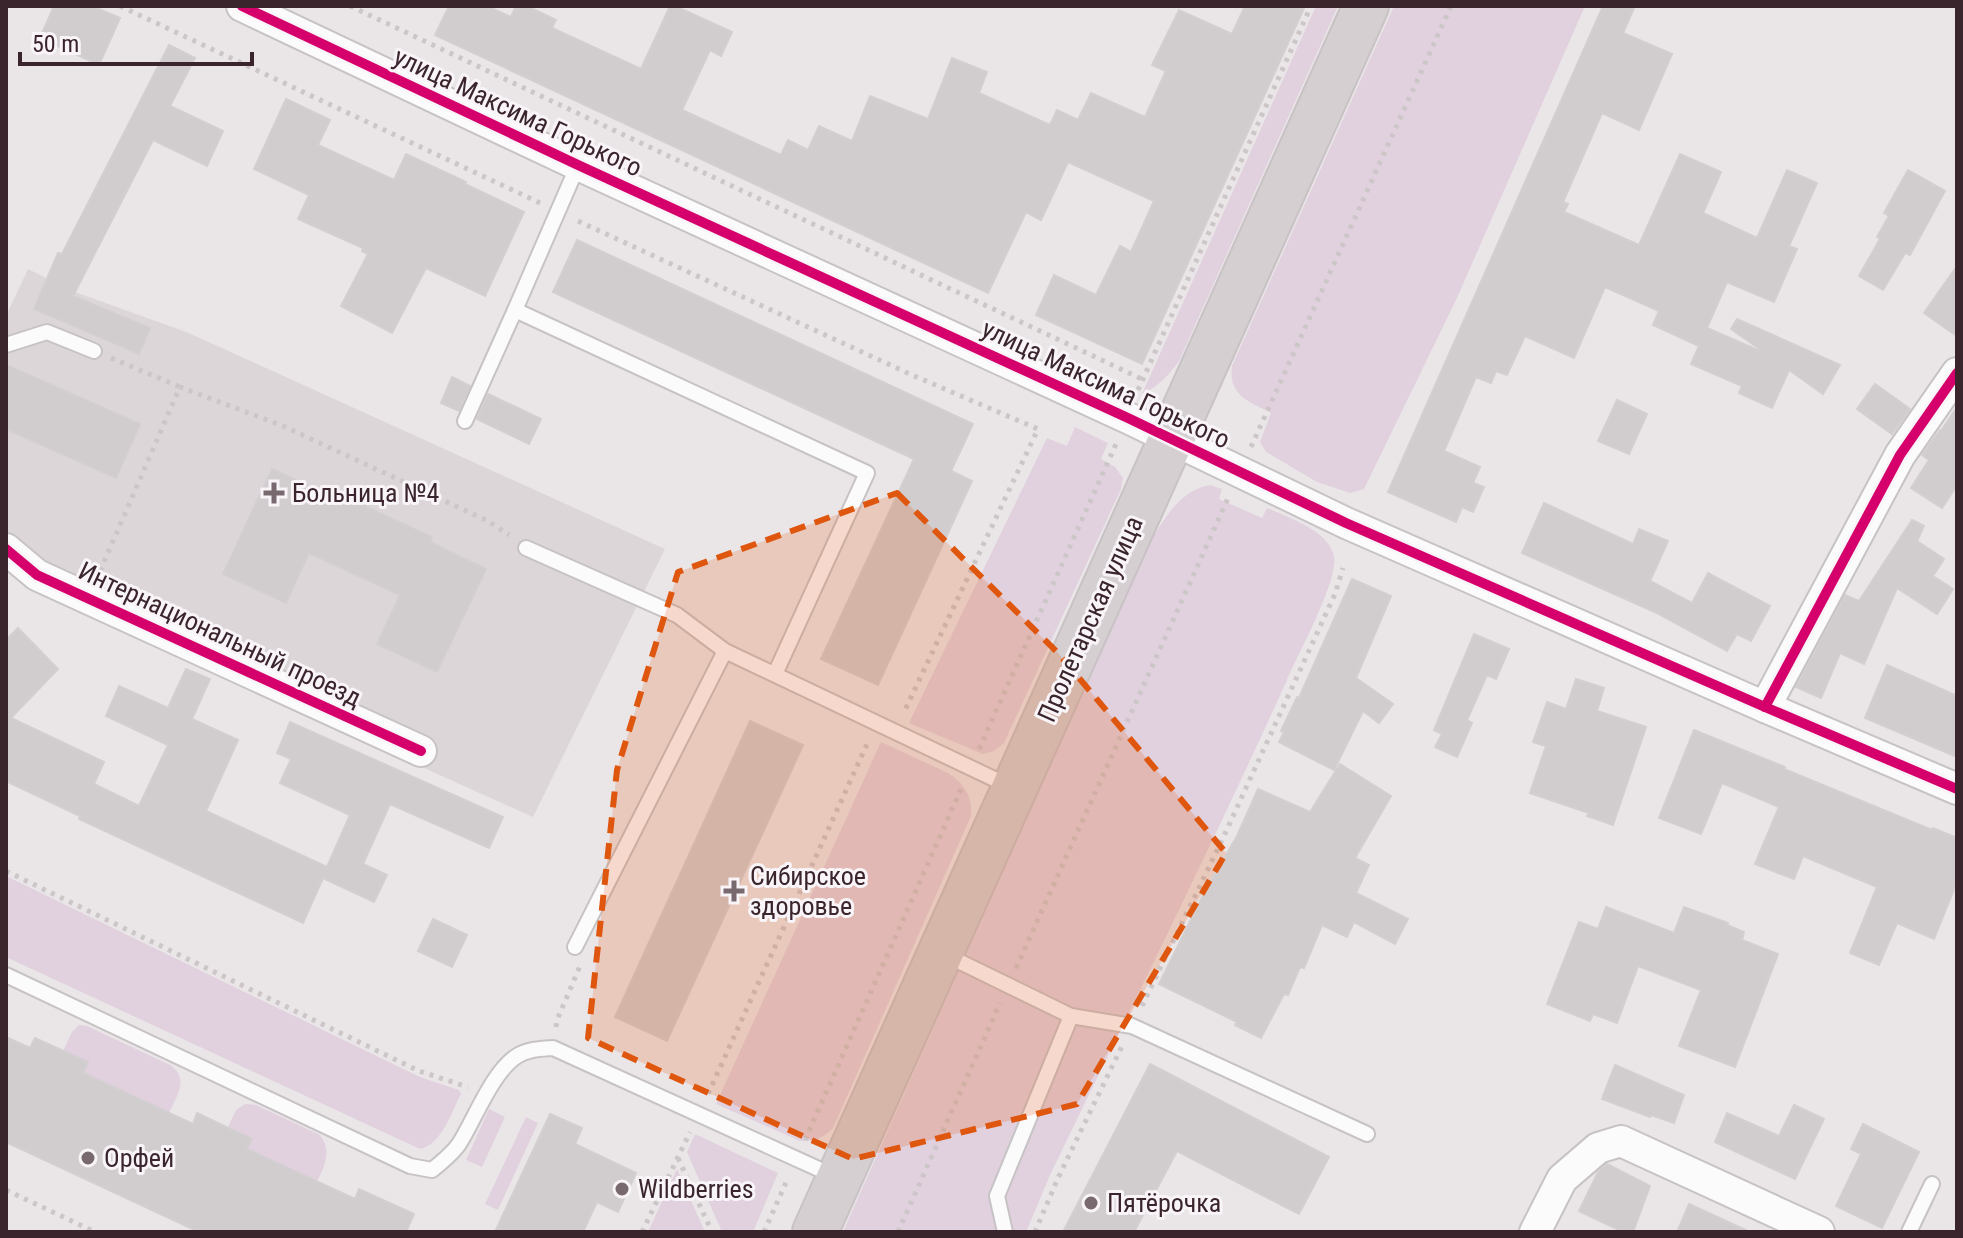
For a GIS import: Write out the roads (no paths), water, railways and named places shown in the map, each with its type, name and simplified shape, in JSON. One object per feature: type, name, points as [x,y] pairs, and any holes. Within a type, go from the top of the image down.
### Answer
[{"type":"main road","name":"Пролетарская улица","points":[[815,1232],[1366,6]]},
{"type":"street","name":"улица Максима Горького","points":[[242,6],[578,165],[1128,418],[1346,523],[1957,789]]},
{"type":"street","points":[[1765,707],[1900,455],[1957,373]]},
{"type":"street","name":"Интернациональный проезд","points":[[6,549],[37,575],[421,751]]},
{"type":"street","points":[[1535,1232],[1562,1179],[1598,1148],[1621,1141],[1819,1232]]},
{"type":"lane","points":[[465,421],[578,165]]},
{"type":"lane","points":[[515,310],[867,473],[775,674]]},
{"type":"lane","points":[[6,345],[47,332],[94,351]]},
{"type":"lane","points":[[526,548],[677,615],[725,651],[1014,788]]},
{"type":"lane","points":[[575,947],[725,651]]},
{"type":"lane","points":[[940,953],[1071,1016],[1132,1026],[1367,1134]]},
{"type":"lane","points":[[6,975],[410,1166],[432,1170],[446,1159],[503,1069],[518,1056],[534,1049],[553,1048],[838,1178]]},
{"type":"lane","points":[[1005,1232],[997,1196],[1071,1016]]},
{"type":"lane","points":[[1909,1232],[1932,1184]]},
{"type":"place","name":"Больница №4","points":[[274,493]]},
{"type":"place","name":"Сибирское здоровье","points":[[734,891]]},
{"type":"place","name":"Орфей","points":[[88,1158]]},
{"type":"place","name":"Wildberries","points":[[622,1189]]},
{"type":"place","name":"Пятёрочка","points":[[1091,1203]]}]
